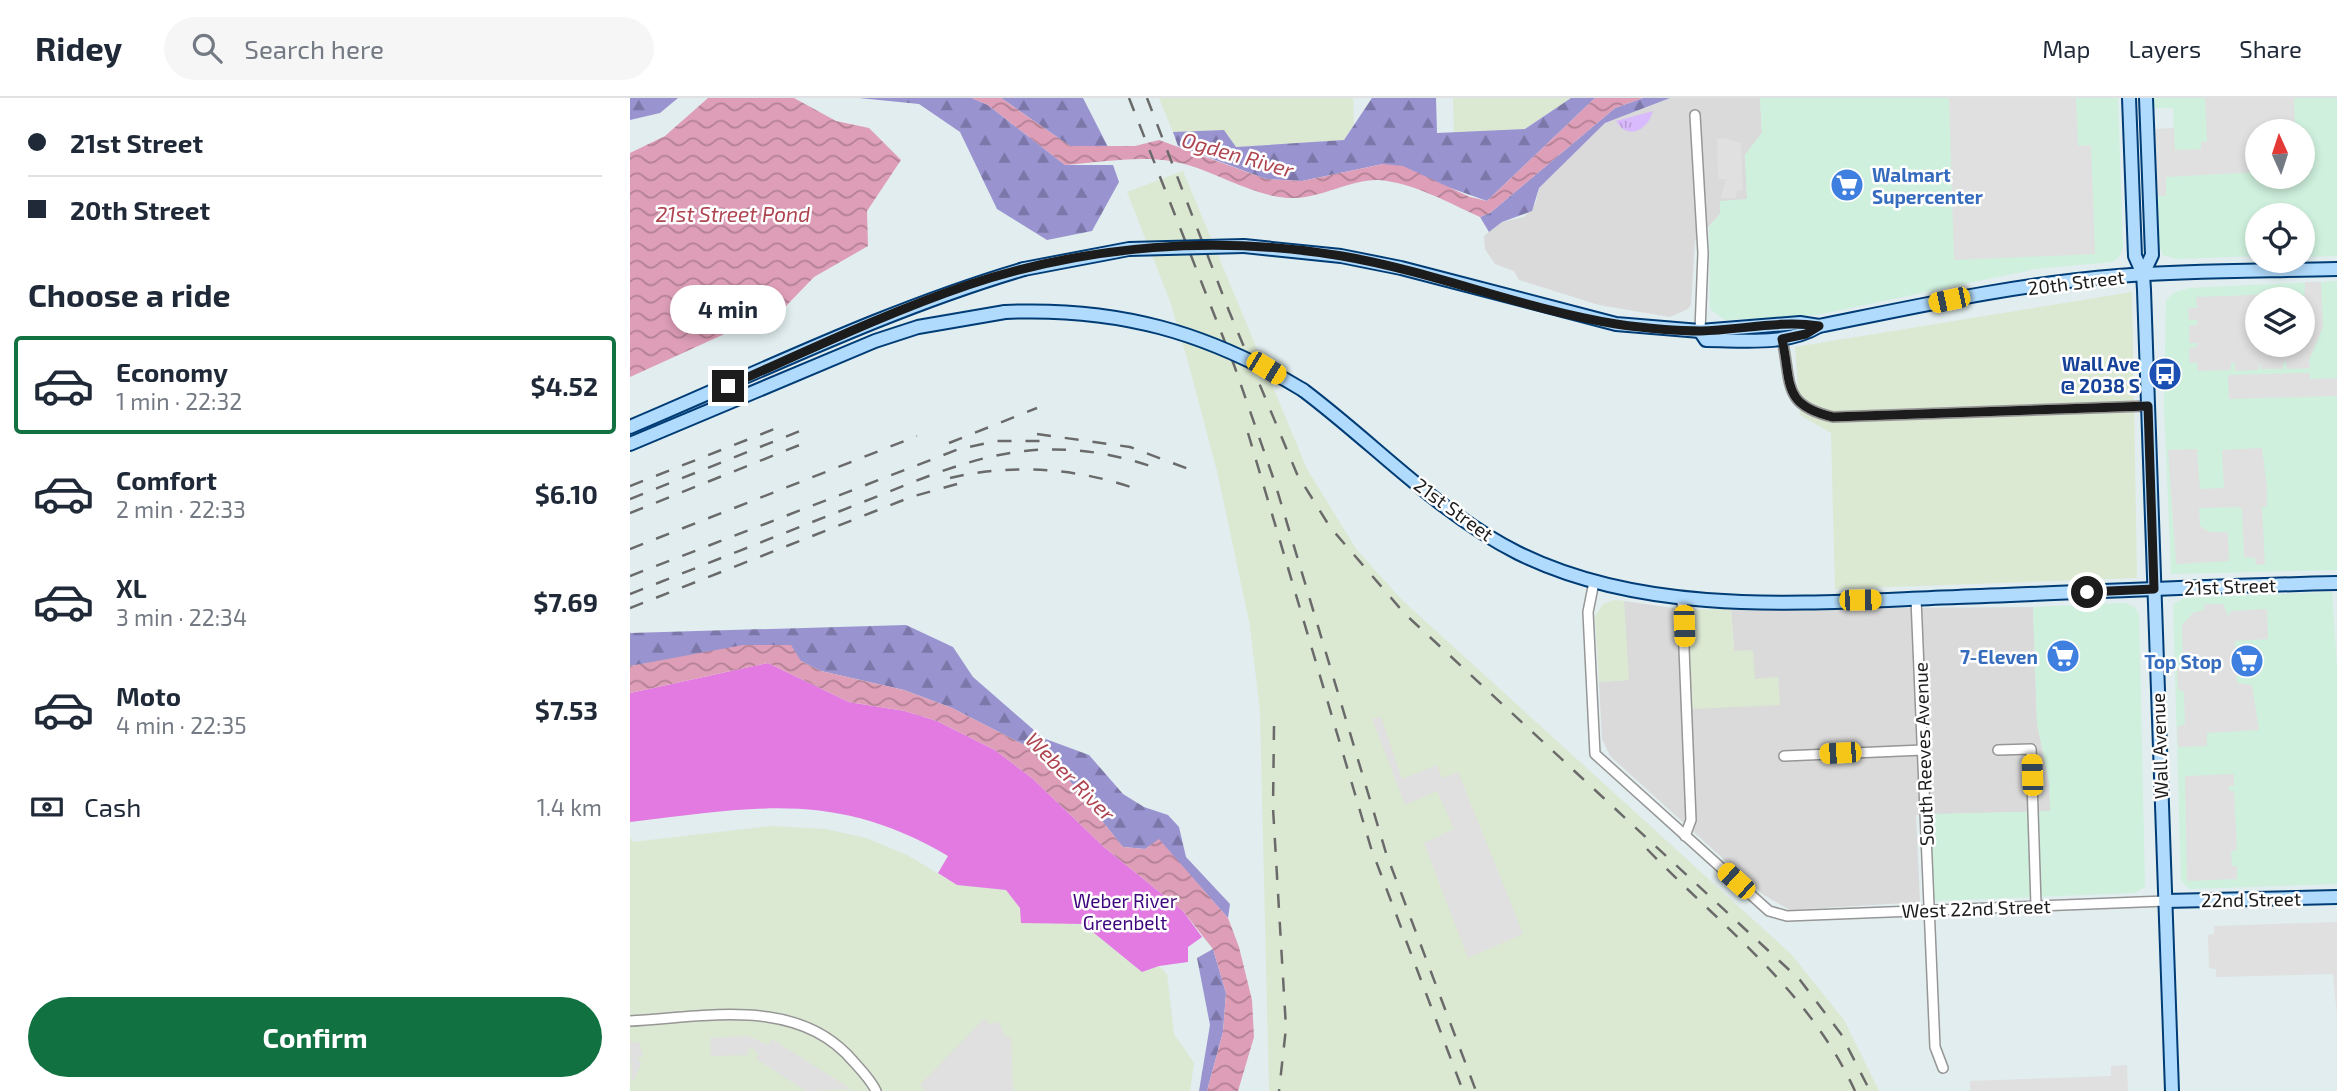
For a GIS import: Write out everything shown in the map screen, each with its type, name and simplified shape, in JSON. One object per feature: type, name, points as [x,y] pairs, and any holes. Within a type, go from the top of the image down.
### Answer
[{"type":"main road","name":"Wall Avenue","points":[[2129,98],[2135,256],[2143,274],[2172,1091]]},
{"type":"main road","name":"Wall Avenue","points":[[2143,274],[2152,255],[2146,98]]},
{"type":"main road","name":"20th Street","points":[[630,427],[968,285],[1024,269],[1129,249],[1244,246],[1341,256],[1401,268],[1616,324],[1700,331],[1801,323],[1819,326],[2005,290],[2143,274],[2337,269]]},
{"type":"main road","name":"21st Street","points":[[630,444],[875,341],[918,327],[1005,312],[1077,312],[1156,325],[1231,350],[1304,390],[1441,503],[1484,533],[1543,564],[1594,582],[1682,599],[1721,602],[1916,599],[2337,583]]},
{"type":"main road","name":"20th Street","points":[[1700,331],[1706,340],[1782,339],[1806,334],[1819,326]]},
{"type":"main road","name":"22nd Street","points":[[2165,901],[2337,897]]},
{"type":"street","points":[[1695,115],[1703,253],[1700,331]]},
{"type":"street","points":[[1782,339],[1795,399],[1806,410],[1833,417],[2148,406]]},
{"type":"street","points":[[1594,582],[1588,612],[1595,754],[1685,836],[1691,820],[1682,599]]},
{"type":"street","name":"South Reeves Avenue","points":[[1916,599],[1935,1047],[1943,1068]]},
{"type":"street","points":[[1998,750],[2031,749],[2036,905]]},
{"type":"street","points":[[1784,756],[1923,750]]},
{"type":"street","name":"West 22nd Street","points":[[1685,836],[1769,911],[1787,916],[2165,901]]},
{"type":"street","points":[[630,1021],[747,1015],[775,1017],[804,1024],[827,1036],[847,1054],[876,1091]]},
{"type":"shaded area","points":[[1159,98],[1353,98],[1354,124],[1344,140],[1235,147],[1223,130],[1173,132]]},
{"type":"shaded area","points":[[1453,98],[1571,98],[1525,129],[1454,133]]},
{"type":"shaded area","points":[[1670,98],[1760,98],[1762,133],[1745,155],[1747,199],[1720,214],[1695,241],[1691,304],[1688,309],[1670,317],[1599,305],[1519,280],[1514,271],[1495,264],[1485,249],[1484,236],[1502,222],[1524,217],[1536,202],[1539,188],[1605,123]]},
{"type":"shaded area","points":[[1760,98],[2118,98],[2123,248],[2119,257],[2112,262],[2035,269],[1817,315],[1725,320],[1710,309],[1709,227],[1720,214],[1720,201],[1747,199],[1745,155],[1762,133]]},
{"type":"shaded area","points":[[1949,98],[2076,98],[2078,146],[2091,145],[2095,254],[1954,260]]},
{"type":"shaded area","points":[[2153,98],[2337,98],[2337,256],[2315,257],[2315,203],[2245,203],[2245,256],[2176,259],[2163,255],[2159,246],[2156,150],[2174,149],[2173,108],[2154,108]]},
{"type":"shaded area","points":[[2205,98],[2294,98],[2295,119],[2245,119],[2245,173],[2166,177],[2166,196],[2157,196],[2155,129],[2174,128],[2175,150],[2201,149],[2201,142],[2207,141]]},
{"type":"shaded area","points":[[1717,139],[1741,143],[1743,190],[1736,191],[1736,198],[1721,198],[1726,179],[1718,179]]},
{"type":"shaded area","points":[[1183,171],[1307,469],[1356,549],[1402,600],[1791,954],[1844,1020],[1879,1091],[1269,1091],[1260,712],[1250,626],[1218,475],[1187,358],[1170,301],[1127,192]]},
{"type":"shaded area","points":[[2337,281],[2337,570],[2171,574],[2164,405],[2166,301],[2173,293],[2189,288]]},
{"type":"shaded area","points":[[2305,282],[2321,282],[2323,327],[2315,346],[2315,287],[2305,287]]},
{"type":"shaded area","points":[[2132,292],[2137,578],[1835,589],[1831,433],[1800,415],[1795,347]]},
{"type":"shaded area","points":[[2245,295],[2245,357],[2310,357],[2310,368],[2287,369],[2286,362],[2283,362],[2283,369],[2261,369],[2260,363],[2258,370],[2235,371],[2235,363],[2231,363],[2231,370],[2198,371],[2197,362],[2189,363],[2189,348],[2197,347],[2197,343],[2189,343],[2189,326],[2197,325],[2197,320],[2189,320],[2188,308],[2197,308],[2196,297]]},
{"type":"shaded area","points":[[2310,373],[2310,379],[2337,378],[2337,396],[2229,399],[2228,375]]},
{"type":"shaded area","points":[[2262,448],[2267,487],[2267,506],[2262,507],[2265,564],[2256,565],[2255,558],[2244,557],[2242,509],[2238,507],[2199,508],[2200,526],[2209,532],[2228,532],[2229,561],[2176,564],[2168,450],[2197,449],[2200,489],[2224,488],[2222,450]]},
{"type":"shaded area","points":[[2332,592],[2337,665],[2337,884],[2189,889],[2181,880],[2173,604],[2184,598]]},
{"type":"shaded area","points":[[1615,600],[1624,601],[1629,680],[1599,682],[1595,616],[1603,604]]},
{"type":"shaded area","points":[[1624,601],[1687,610],[1692,709],[1754,679],[1734,651],[1731,609],[2033,607],[2037,723],[2049,782],[2051,811],[1916,815],[1920,902],[1790,910],[1762,894],[1610,756],[1602,739],[1599,682],[1628,680]]},
{"type":"shaded area","points":[[2124,603],[2133,606],[2139,614],[2145,887],[2135,893],[1932,901],[1929,814],[2050,811],[2049,782],[2037,723],[2033,607]]},
{"type":"shaded area","points":[[2204,604],[2223,604],[2229,618],[2230,611],[2267,609],[2268,639],[2235,641],[2237,683],[2252,685],[2259,730],[2207,733],[2207,746],[2178,747],[2177,727],[2185,724],[2184,692],[2178,689],[2177,669],[2183,665],[2182,625],[2193,613],[2204,610]]},
{"type":"shaded area","points":[[1731,609],[1734,651],[1753,650],[1755,679],[1778,677],[1780,705],[1692,709],[1687,610]]},
{"type":"shaded area","points":[[1381,717],[1402,779],[1437,765],[1442,778],[1458,772],[1523,934],[1468,958],[1424,843],[1454,829],[1437,791],[1405,805],[1372,719]]},
{"type":"shaded area","points":[[2234,774],[2234,786],[2229,786],[2229,791],[2234,791],[2237,850],[2231,851],[2232,866],[2237,866],[2237,879],[2187,881],[2185,776]]},
{"type":"shaded area","points":[[771,826],[825,829],[866,838],[907,855],[957,885],[1006,890],[1020,908],[1022,923],[1083,924],[1142,972],[1159,966],[1167,974],[1174,1034],[1194,1063],[1190,1091],[630,1091],[630,837],[633,842]]},
{"type":"shaded area","points":[[2304,903],[2305,907],[2213,910],[2213,906]]},
{"type":"shaded area","points":[[2337,922],[2337,1016],[2333,974],[2216,977],[2216,969],[2209,968],[2208,935],[2214,934],[2214,926]]},
{"type":"shaded area","points":[[984,1019],[990,1024],[999,1022],[1005,1037],[1011,1037],[1013,1091],[926,1091],[920,1085]]},
{"type":"shaded area","points":[[748,1036],[768,1045],[772,1039],[851,1089],[806,1091],[756,1059],[759,1054],[749,1046],[748,1055],[711,1056],[710,1038]]},
{"type":"shaded area","points":[[630,1042],[639,1042],[643,1056],[636,1058],[642,1063],[632,1083]]},
{"type":"shaded area","points":[[2127,1065],[2128,1091],[1970,1091],[1970,1081],[2111,1076],[2111,1066]]},
{"type":"green space","points":[[630,98],[678,98],[660,113],[630,120]]},
{"type":"green space","points":[[859,98],[972,98],[988,105],[1065,165],[1113,165],[1119,182],[1092,231],[1047,240],[997,209],[960,132],[919,104]]},
{"type":"green space","points":[[1001,98],[1083,98],[1108,147],[1070,146]]},
{"type":"green space","points":[[1372,98],[1436,98],[1437,133],[1525,129],[1571,98],[1595,98],[1487,201],[1383,164],[1302,181],[1266,179],[1178,146],[1173,132],[1224,130],[1236,147],[1344,140]]},
{"type":"green space","points":[[1643,98],[1670,98],[1605,123],[1539,188],[1532,211],[1502,222],[1489,232],[1480,217],[1490,213],[1615,108]]},
{"type":"green space","points":[[1653,111],[1647,123],[1637,131],[1626,131],[1616,121]]},
{"type":"green space","name":"Weber River Greenbelt","points":[[906,625],[953,647],[973,677],[1043,738],[1089,755],[1123,794],[1144,807],[1168,815],[1179,827],[1186,857],[1230,904],[1228,918],[1159,840],[1145,849],[1123,847],[1052,759],[952,708],[904,690],[821,671],[801,661],[662,661],[630,666],[630,633]]},
{"type":"green space","points":[[768,663],[849,702],[905,711],[937,721],[995,750],[1032,778],[1104,847],[1183,911],[1202,937],[1188,947],[1188,962],[1159,966],[1142,972],[1083,924],[1021,923],[1020,908],[1006,890],[957,885],[938,873],[948,856],[907,835],[868,820],[830,812],[755,809],[630,822],[630,693]]},
{"type":"green space","name":"Weber River Greenbelt","points":[[1213,949],[1226,993],[1223,1032],[1207,1091],[1199,1091],[1210,1025],[1197,958]]},
{"type":"water","name":"21st Street Pond","points":[[708,98],[794,98],[836,121],[869,128],[901,160],[867,211],[868,246],[814,277],[786,306],[630,377],[630,153],[665,136]]},
{"type":"water","name":"Ogden River","points":[[972,98],[1001,98],[1070,146],[1135,146],[1159,140],[1266,179],[1302,181],[1383,164],[1403,166],[1470,197],[1487,201],[1595,98],[1643,98],[1615,108],[1490,213],[1480,217],[1418,189],[1379,180],[1358,182],[1316,195],[1295,198],[1254,191],[1201,169],[1173,161],[1127,159],[1065,165],[988,105]]},
{"type":"water","points":[[743,645],[791,645],[801,661],[821,671],[904,690],[952,708],[1052,759],[1123,847],[1145,849],[1159,839],[1228,918],[1239,947],[1252,1000],[1254,1037],[1238,1091],[1207,1091],[1223,1032],[1226,993],[1213,949],[1183,911],[1104,847],[1032,778],[995,750],[937,721],[905,711],[849,702],[768,663],[630,693],[630,666]]},
{"type":"railway","points":[[1129,98],[1234,365],[1275,483],[1386,853],[1476,1091]]},
{"type":"railway","points":[[1147,98],[1229,311],[1297,474],[1330,527],[1405,614],[1800,980],[1841,1034],[1870,1091]]},
{"type":"railway","points":[[949,443],[1037,408]]},
{"type":"railway","points":[[630,486],[782,426]]},
{"type":"railway","points":[[630,499],[800,431]]},
{"type":"railway","points":[[1248,433],[1371,848],[1463,1091]]},
{"type":"railway","points":[[1037,434],[1130,447],[1191,470]]},
{"type":"railway","points":[[630,549],[917,436]]},
{"type":"railway","points":[[630,576],[959,449],[997,441],[1047,441]]},
{"type":"railway","points":[[630,513],[807,442]]},
{"type":"railway","points":[[630,594],[919,480],[982,459],[1025,451],[1075,450],[1124,458],[1156,468]]},
{"type":"railway","points":[[950,478],[998,470],[1047,470],[1095,477],[1142,491]]},
{"type":"railway","points":[[630,608],[911,497],[964,482]]},
{"type":"railway","points":[[1274,726],[1273,808],[1286,1028],[1279,1091]]},
{"type":"railway","points":[[1647,849],[1789,990],[1836,1055],[1855,1091]]},
{"type":"place","name":"Walmart Supercenter","points":[[1847,185]]},
{"type":"place","name":"Wall Ave @ 2038 S","points":[[2165,374]]},
{"type":"place","name":"7-Eleven","points":[[2063,656]]},
{"type":"place","name":"Top Stop","points":[[2247,661]]},
{"type":"route","points":[[728,386],[896,313],[968,285],[1073,257],[1129,249],[1199,245],[1244,246],[1341,256],[1401,268],[1616,324],[1667,330],[1700,331],[1801,323],[1819,326],[1806,334],[1782,339],[1792,392],[1806,410],[1812,412],[1833,417],[2148,406],[2154,589],[2087,592]]},
{"type":"water label","name":"Weber River","points":[[1071,776]]}]
